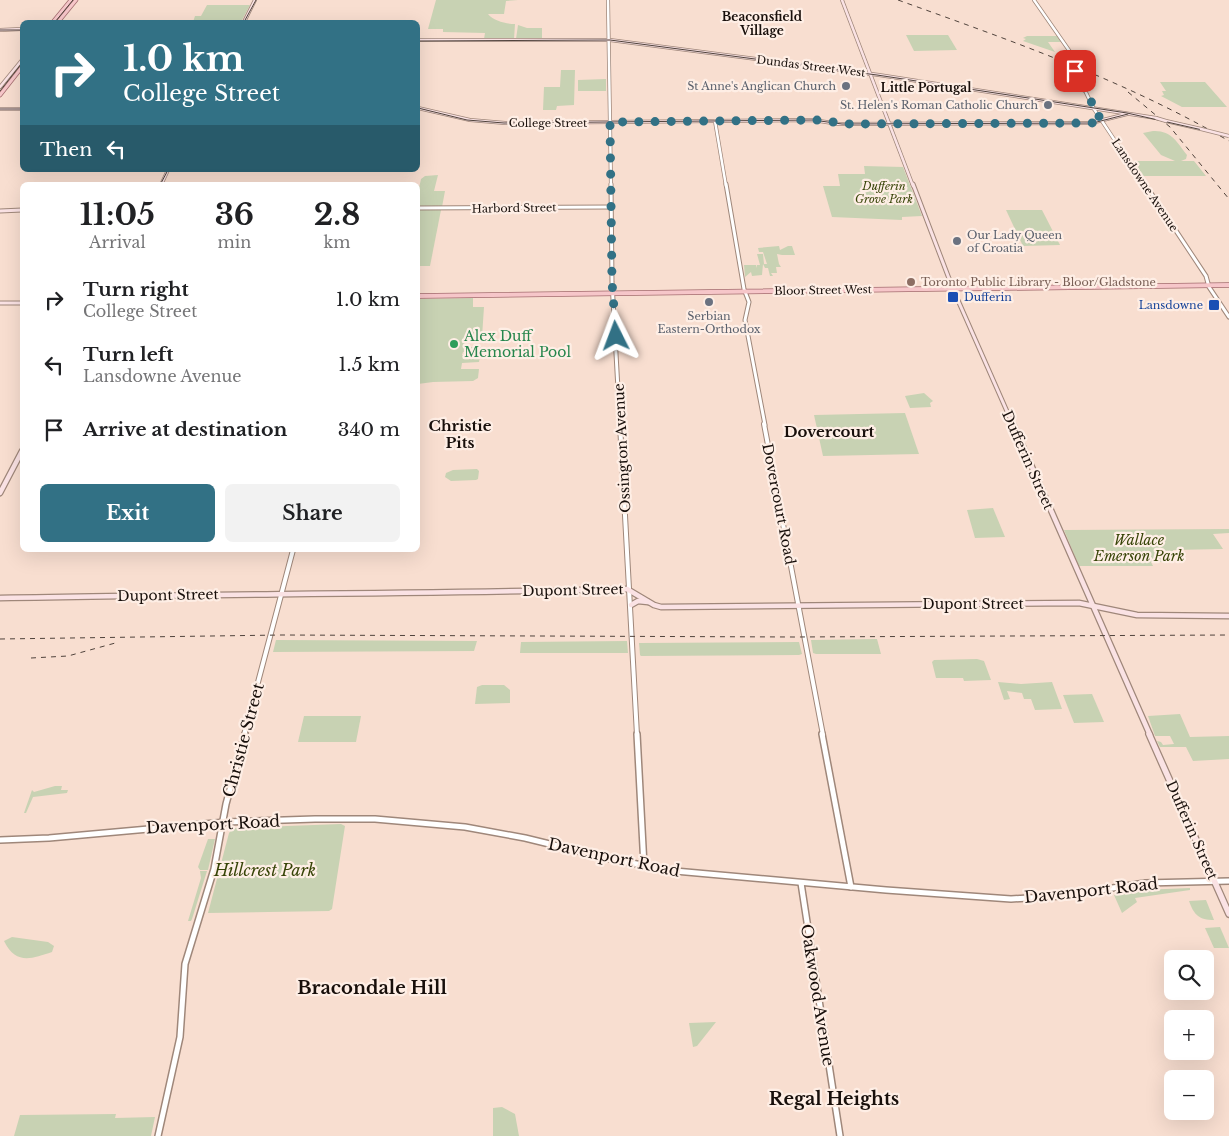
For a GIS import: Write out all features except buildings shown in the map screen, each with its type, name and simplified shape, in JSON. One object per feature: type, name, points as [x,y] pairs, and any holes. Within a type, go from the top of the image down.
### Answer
[{"type":"main road","points":[[55,20],[71,0]]},
{"type":"main road","points":[[60,20],[76,0]]},
{"type":"main road","points":[[245,20],[255,0]]},
{"type":"main road","name":"Dufferin Street","points":[[842,0],[952,287],[1229,914]]},
{"type":"main road","points":[[0,30],[20,30]]},
{"type":"main road","name":"Dundas Street West","points":[[420,40],[609,40],[870,74],[1128,112],[1229,136]]},
{"type":"main road","points":[[0,87],[20,62]]},
{"type":"main road","points":[[0,95],[20,70]]},
{"type":"main road","points":[[0,108],[20,109]]},
{"type":"main road","name":"College Street","points":[[420,108],[467,120],[491,122],[816,120],[837,124],[1091,123],[1102,122],[1128,112]]},
{"type":"main road","points":[[0,210],[20,210]]},
{"type":"main road","name":"Bloor Street West","points":[[420,296],[952,287],[1229,285]]},
{"type":"main road","points":[[0,303],[20,303]]},
{"type":"main road","points":[[0,493],[20,455]]},
{"type":"main road","name":"Dupont Street","points":[[0,598],[434,594],[630,589],[650,602],[661,606],[1070,603],[1092,605],[1138,615],[1229,616]]},
{"type":"main road","points":[[630,605],[638,601],[650,602]]},
{"type":"street","name":"Ossington Avenue","points":[[608,0],[613,293],[644,866]]},
{"type":"street","name":"Lansdowne Avenue","points":[[1034,0],[1073,56],[1075,70],[1102,122],[1206,276],[1208,285],[1229,317]]},
{"type":"street","name":"Dovercourt Road","points":[[715,121],[749,305],[745,320],[851,887]]},
{"type":"street","name":"Harbord Street","points":[[420,208],[611,207]]},
{"type":"street","name":"Christie Street","points":[[158,1136],[180,1037],[185,964],[214,869],[226,804],[292,552]]},
{"type":"street","name":"Davenport Road","points":[[0,840],[223,822],[340,819],[445,824],[518,837],[644,866],[675,871],[801,883],[1020,899],[1061,896],[1144,883],[1229,881]]},
{"type":"street","name":"Oakwood Avenue","points":[[801,883],[840,1136]]},
{"type":"green space","points":[[436,0],[518,0],[506,1],[504,14],[488,14],[504,23],[515,24],[514,39],[484,39],[485,33],[443,32],[443,29],[428,29]]},
{"type":"green space","points":[[207,5],[250,5],[242,20],[194,20],[195,16],[201,16]]},
{"type":"green space","points":[[518,25],[527,28],[542,28],[542,38],[516,39]]},
{"type":"green space","points":[[906,35],[948,35],[957,50],[914,51]]},
{"type":"green space","points":[[1027,36],[1057,36],[1061,42],[1048,42],[1055,52],[1023,41],[1026,39],[1023,38]]},
{"type":"green space","points":[[561,70],[575,70],[574,105],[557,106],[556,110],[543,110],[544,87],[560,87]]},
{"type":"green space","points":[[606,79],[606,91],[578,91],[578,80]]},
{"type":"green space","points":[[1160,82],[1205,82],[1227,107],[1182,107],[1161,96],[1164,95],[1162,91],[1166,91]]},
{"type":"green space","points":[[1153,131],[1164,132],[1173,138],[1187,155],[1186,159],[1181,161],[1194,161],[1206,176],[1142,176],[1132,161],[1175,161],[1161,155],[1143,133]]},
{"type":"green space","name":"Dufferin Grove Park","points":[[864,166],[903,167],[922,216],[902,217],[902,220],[832,217],[823,186],[840,186],[838,174],[865,174]]},
{"type":"green space","points":[[438,175],[434,191],[445,191],[442,207],[420,207],[420,184],[421,179],[425,176]]},
{"type":"green space","points":[[420,210],[441,210],[430,266],[420,266]]},
{"type":"green space","points":[[1006,210],[1042,210],[1060,245],[1023,246]]},
{"type":"green space","points":[[779,246],[780,250],[792,246],[795,255],[777,254],[781,267],[776,267],[777,273],[771,273],[773,276],[770,276],[768,268],[765,268],[763,264],[762,275],[752,276],[751,272],[745,277],[744,265],[756,265],[757,268],[757,265],[760,265],[757,254],[763,254],[764,264],[767,264],[763,252],[759,252],[758,248]]},
{"type":"green space","points":[[473,298],[473,307],[484,307],[481,339],[465,339],[464,347],[481,347],[480,352],[463,352],[462,355],[480,356],[479,362],[462,363],[461,369],[479,369],[478,378],[473,381],[420,384],[420,299]]},
{"type":"green space","points":[[924,393],[933,401],[930,403],[931,407],[910,408],[905,396]]},
{"type":"green space","points":[[905,413],[919,454],[823,456],[814,415]]},
{"type":"green space","points":[[477,469],[479,471],[478,479],[476,480],[451,481],[445,477],[446,473],[453,470]]},
{"type":"green space","points":[[993,508],[1005,537],[975,538],[967,510]]},
{"type":"green space","name":"Wallace Emerson Park","points":[[1229,529],[1229,533],[1213,534],[1223,549],[1173,550],[1175,556],[1167,556],[1170,562],[1151,562],[1153,566],[1079,566],[1064,530]]},
{"type":"green space","points":[[877,639],[881,654],[816,654],[813,653],[811,640]]},
{"type":"green space","points":[[276,640],[477,641],[474,651],[273,652]]},
{"type":"green space","points":[[627,641],[628,653],[520,653],[521,642]]},
{"type":"green space","points":[[799,642],[802,654],[799,655],[641,656],[639,643]]},
{"type":"green space","points":[[977,659],[984,661],[991,680],[964,681],[963,678],[936,678],[932,662],[934,660]]},
{"type":"green space","points":[[998,682],[1021,684],[1052,682],[1062,709],[1035,710],[1031,699],[1024,699],[1022,693],[1007,691],[1010,699],[1004,700]]},
{"type":"green space","points":[[482,685],[504,685],[510,690],[510,703],[475,704],[477,687]]},
{"type":"green space","points":[[1092,694],[1104,722],[1074,723],[1063,695]]},
{"type":"green space","points":[[1180,714],[1190,737],[1229,736],[1229,759],[1193,761],[1186,747],[1160,747],[1157,741],[1163,745],[1174,744],[1170,736],[1155,736],[1148,716]]},
{"type":"green space","points":[[304,716],[361,716],[356,742],[298,742]]},
{"type":"green space","points":[[62,786],[61,790],[68,790],[67,793],[33,797],[26,813],[24,813],[32,790],[34,792]]},
{"type":"green space","name":"Hillcrest Park","points":[[341,824],[345,826],[332,909],[329,911],[208,913],[229,833],[233,828]]},
{"type":"green space","points":[[208,839],[215,839],[208,870],[200,870],[198,867]]},
{"type":"green space","points":[[200,871],[207,871],[192,919],[188,921],[201,878]]},
{"type":"green space","points":[[1190,888],[1190,890],[1135,898],[1137,902],[1122,913],[1114,895],[1141,890]]},
{"type":"green space","points":[[1206,900],[1214,920],[1198,916],[1189,901]]},
{"type":"green space","points":[[1220,927],[1229,948],[1214,948],[1205,928]]},
{"type":"green space","points":[[12,937],[48,942],[54,946],[52,952],[37,957],[19,957],[9,949],[4,941]]},
{"type":"green space","points":[[716,1022],[697,1046],[693,1047],[689,1023]]},
{"type":"green space","points":[[502,1107],[515,1114],[519,1136],[493,1136],[493,1108]]},
{"type":"green space","points":[[116,1114],[115,1118],[155,1117],[151,1136],[14,1136],[20,1115]]},
{"type":"tram line","points":[[57,20],[73,0]]},
{"type":"tram line","points":[[245,20],[256,0]]},
{"type":"tram line","points":[[0,30],[20,30]]},
{"type":"tram line","points":[[420,41],[610,40],[877,75],[1127,113],[1229,136]]},
{"type":"tram line","points":[[0,91],[20,66]]},
{"type":"tram line","points":[[420,108],[467,120],[504,123],[813,120],[842,124],[1093,123],[1128,114]]},
{"type":"tram line","points":[[0,109],[20,109]]},
{"type":"tram line","points":[[162,182],[167,172]]},
{"type":"railway","points":[[898,0],[1108,80],[1189,119],[1229,141]]},
{"type":"railway","points":[[1128,92],[1170,127],[1229,199]]},
{"type":"railway","points":[[0,639],[282,635],[794,637],[1229,635]]},
{"type":"railway","points":[[31,658],[68,656],[119,642]]},
{"type":"place","name":"St Anne's Anglican Church","points":[[846,86]]},
{"type":"place","name":"St. Helen's Roman Catholic Church","points":[[1048,105]]},
{"type":"place","name":"Our Lady Queen of Croatia","points":[[957,241]]},
{"type":"place","name":"Toronto Public Library - Bloor/Gladstone","points":[[911,282]]},
{"type":"place","name":"Dufferin","points":[[953,297]]},
{"type":"place","name":"Serbian Eastern-Orthodox","points":[[709,302]]},
{"type":"place","name":"Lansdowne","points":[[1214,305]]},
{"type":"place","name":"Alex Duff Memorial Pool","points":[[454,344]]},
{"type":"district","name":"Beaconsfield Village","points":[[762,23]]},
{"type":"district","name":"Little Portugal","points":[[926,87]]},
{"type":"district","name":"Dovercourt","points":[[829,431]]},
{"type":"district","name":"Christie Pits","points":[[460,434]]},
{"type":"district","name":"Bracondale Hill","points":[[372,988]]},
{"type":"district","name":"Regal Heights","points":[[834,1099]]},
{"type":"route","points":[[616,336],[612,291],[610,122],[816,120],[834,124],[1102,122],[1088,99],[1086,90],[1075,71]]}]
